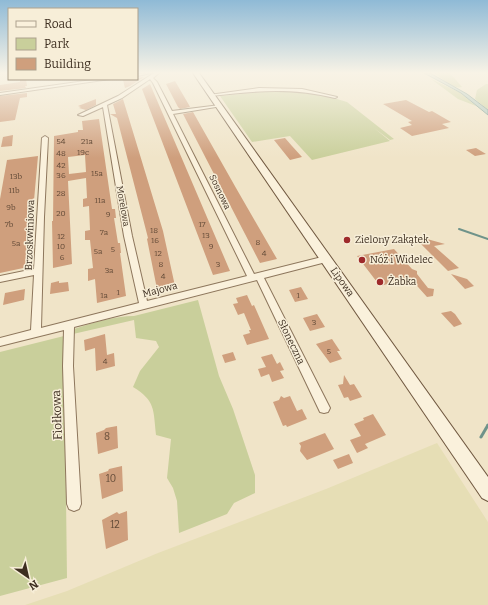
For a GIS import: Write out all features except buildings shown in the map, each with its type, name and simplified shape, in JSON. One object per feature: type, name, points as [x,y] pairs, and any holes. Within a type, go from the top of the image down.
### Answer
[{"type":"street","points":[[81,115],[111,101]]},
{"type":"street","name":"Sosnowa","points":[[165,101],[255,277]]},
{"type":"street","name":"Lipowa","points":[[216,101],[488,492]]},
{"type":"street","name":"Morelowa","points":[[105,106],[128,236],[144,306]]},
{"type":"street","points":[[171,113],[220,106]]},
{"type":"street","name":"Brzoskwiniowa","points":[[36,333],[40,217],[45,138]]},
{"type":"street","name":"Majowa","points":[[0,342],[326,259]]},
{"type":"street","points":[[0,279],[39,271]]},
{"type":"street","name":"Słoneczna","points":[[255,277],[324,408]]},
{"type":"street","name":"Fiołkowa","points":[[69,325],[68,366],[74,504]]},
{"type":"shaded area","points":[[437,443],[488,522],[488,605],[25,605],[67,591],[158,553],[326,489]]},
{"type":"green space","points":[[224,101],[344,101],[394,139],[390,140],[374,128],[390,141],[312,160],[290,136],[252,142]]},
{"type":"green space","points":[[464,101],[470,101],[476,106]]},
{"type":"green space","points":[[478,101],[488,101],[488,110]]},
{"type":"green space","points":[[198,300],[219,376],[233,409],[255,475],[255,493],[234,503],[227,514],[179,533],[177,501],[173,488],[167,478],[171,439],[156,435],[150,402],[133,387],[140,371],[159,347],[156,341],[136,338],[134,320],[73,334],[73,332],[74,329],[88,324],[119,317],[134,316]]},
{"type":"green space","points":[[64,336],[67,578],[0,596],[0,352]]},
{"type":"water","points":[[471,101],[476,101],[488,110],[488,115]]},
{"type":"waterway","points":[[459,229],[488,239]]},
{"type":"waterway","points":[[481,437],[488,425]]},
{"type":"place","name":"Zielony Zakątek","points":[[347,240]]},
{"type":"place","name":"Nóż i Widelec","points":[[362,260]]},
{"type":"place","name":"Żabka","points":[[380,282]]}]
